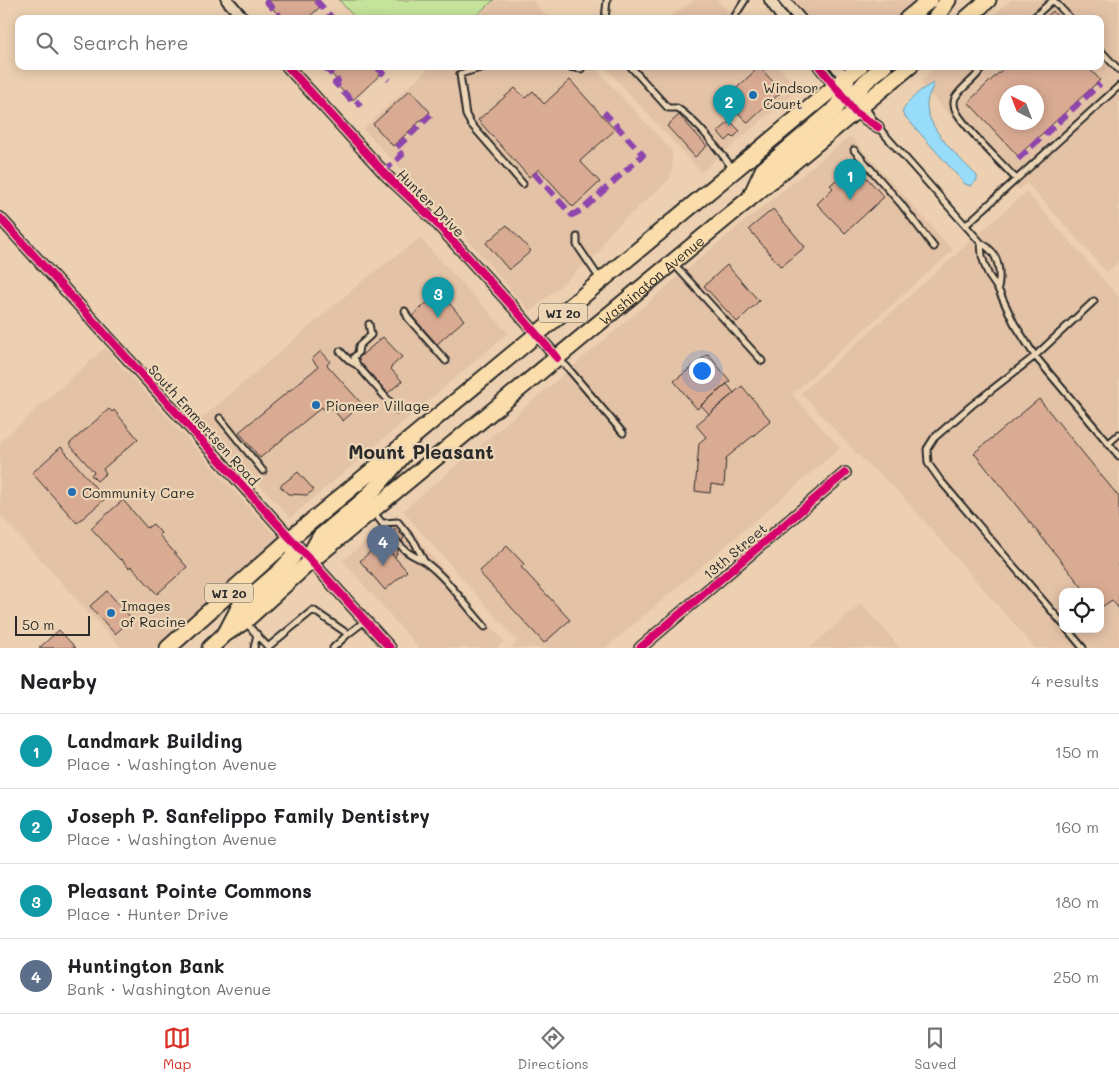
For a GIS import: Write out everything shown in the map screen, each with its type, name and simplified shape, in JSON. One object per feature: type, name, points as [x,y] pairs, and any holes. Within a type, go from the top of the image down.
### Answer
[{"type":"main road","points":[[912,15],[930,0]]},
{"type":"main road","points":[[923,15],[940,0]]},
{"type":"main road","points":[[938,15],[948,0]]},
{"type":"main road","points":[[971,15],[988,0]]},
{"type":"main road","name":"Washington Avenue","points":[[210,648],[225,634],[245,621],[372,511],[751,197],[848,91],[858,70]]},
{"type":"main road","points":[[848,91],[862,84],[879,70]]},
{"type":"main road","name":"Washington Avenue","points":[[168,648],[290,538],[734,171],[848,91],[900,70]]},
{"type":"main road","points":[[312,562],[311,553],[320,536],[364,500],[423,429]]},
{"type":"main road","points":[[225,634],[240,606],[292,558],[294,552],[290,538]]},
{"type":"street","points":[[227,0],[240,15]]},
{"type":"street","points":[[770,0],[780,15]]},
{"type":"street","points":[[784,0],[797,15]]},
{"type":"street","name":"Hunter Drive","points":[[291,70],[387,176],[432,218],[556,358]]},
{"type":"street","points":[[824,70],[848,91],[878,127]]},
{"type":"street","name":"South Emmertsen Road","points":[[0,218],[390,648]]},
{"type":"street","name":"13th Street","points":[[640,648],[846,473]]},
{"type":"lane","points":[[605,15],[607,0]]},
{"type":"lane","points":[[735,15],[744,0]]},
{"type":"lane","points":[[1036,15],[1053,0],[1067,15]]},
{"type":"lane","points":[[1104,54],[1119,70]]},
{"type":"lane","points":[[474,70],[460,74],[466,115],[471,124],[523,184]]},
{"type":"lane","points":[[634,70],[668,108],[677,108],[688,116],[712,141],[734,171]]},
{"type":"lane","points":[[981,70],[956,97],[953,104],[956,112],[972,132],[1016,179]]},
{"type":"lane","points":[[966,225],[1119,86]]},
{"type":"lane","points":[[878,127],[982,243],[996,255],[999,272],[998,289]]},
{"type":"lane","points":[[854,150],[901,204],[934,247]]},
{"type":"lane","points":[[577,237],[577,245],[602,281]]},
{"type":"lane","points":[[982,243],[984,266],[998,289],[1014,323],[1035,356],[1119,456]]},
{"type":"lane","points":[[673,262],[762,361]]},
{"type":"lane","points":[[1059,619],[940,480],[928,462],[927,449],[934,438],[1035,356],[1094,301]]},
{"type":"lane","points":[[404,311],[446,361]]},
{"type":"lane","points":[[357,365],[354,357],[358,353],[359,346],[371,335],[369,324]]},
{"type":"lane","points":[[340,351],[357,365],[397,410]]},
{"type":"lane","points":[[556,358],[567,367],[623,433]]},
{"type":"lane","points":[[220,418],[263,471]]},
{"type":"lane","points":[[1109,443],[1119,434]]},
{"type":"lane","points":[[372,511],[383,523],[389,534],[405,551],[424,561],[436,572],[485,627]]},
{"type":"lane","points":[[383,523],[398,522],[415,543],[424,561]]},
{"type":"lane","points":[[245,621],[269,648],[313,610],[348,634]]},
{"type":"lane","points":[[333,648],[366,621]]},
{"type":"lane","points":[[1070,633],[1083,648]]},
{"type":"lane","points":[[254,648],[257,634]]},
{"type":"shaded area","points":[[496,0],[532,0],[545,15],[479,15]]},
{"type":"shaded area","points":[[695,0],[717,0],[731,15],[672,15]]},
{"type":"shaded area","points":[[784,0],[920,0],[902,15],[797,15]]},
{"type":"shaded area","points":[[1011,0],[1119,0],[1119,261],[1107,272],[1027,183],[1019,190],[921,84],[923,78],[932,70],[1104,70],[1104,15],[994,15]]},
{"type":"shaded area","points":[[427,70],[597,70],[672,151],[672,169],[669,180],[607,235],[600,251],[530,312],[466,238],[363,129]]},
{"type":"shaded area","points":[[608,70],[782,70],[799,89],[701,172]]},
{"type":"shaded area","points":[[850,136],[953,250],[792,394],[840,448],[606,648],[511,648],[517,641],[403,511],[711,249]]},
{"type":"shaded area","points":[[1026,192],[1119,297],[1119,648],[1035,648],[895,488],[862,459],[801,393]]},
{"type":"shaded area","points":[[420,238],[508,333],[290,518],[200,420],[365,279]]},
{"type":"shaded area","points":[[105,348],[273,534],[291,538],[168,648],[121,648],[0,515],[0,442]]},
{"type":"shaded area","points":[[397,514],[504,642],[497,648],[419,648],[343,561]]},
{"type":"shaded area","points":[[861,603],[900,648],[810,648]]},
{"type":"green space","points":[[339,0],[494,0],[477,15],[352,15]]},
{"type":"water","points":[[934,83],[928,97],[928,112],[937,132],[953,152],[977,176],[977,180],[971,186],[965,184],[902,113],[915,95]]},
{"type":"building","points":[[265,0],[316,0],[321,6],[311,15],[278,15]]},
{"type":"building","points":[[328,70],[379,70],[382,73],[352,101],[335,83],[338,81]]},
{"type":"building","name":"Windsor Court","points":[[756,70],[762,70],[782,91],[748,123],[725,99]]},
{"type":"building","points":[[1002,70],[1091,70],[1100,80],[1018,156],[968,102]]},
{"type":"building","points":[[570,80],[615,130],[580,161],[600,182],[573,207],[539,169],[529,177],[478,120],[515,88],[525,98],[533,91],[544,104]]},
{"type":"building","points":[[410,90],[430,112],[393,146],[373,124]]},
{"type":"building","points":[[679,115],[707,146],[695,157],[667,126]]},
{"type":"building","points":[[730,121],[740,131],[733,138],[731,136],[726,141],[718,132]]},
{"type":"building","points":[[857,167],[884,197],[845,233],[817,204],[833,188],[830,185],[840,177],[843,180]]},
{"type":"building","points":[[773,209],[805,247],[781,267],[749,229]]},
{"type":"building","points":[[507,225],[531,251],[509,270],[486,243]]},
{"type":"building","points":[[727,265],[759,301],[737,322],[704,286]]},
{"type":"building","points":[[439,292],[464,320],[437,344],[412,316]]},
{"type":"building","points":[[383,337],[402,357],[390,368],[402,381],[388,393],[357,359]]},
{"type":"building","name":"Pioneer Village","points":[[321,351],[330,361],[327,365],[362,404],[343,421],[330,406],[325,411],[322,407],[260,458],[239,432],[318,367],[312,359]]},
{"type":"building","points":[[708,354],[730,381],[697,409],[674,381]]},
{"type":"building","points":[[727,384],[734,393],[709,414],[701,405]]},
{"type":"building","points":[[742,386],[771,421],[726,458],[724,486],[711,484],[710,493],[695,491],[699,443],[706,437],[696,425]]},
{"type":"building","points":[[1039,399],[1119,497],[1119,609],[1112,600],[1104,605],[1104,588],[1083,588],[974,453]]},
{"type":"building","points":[[109,409],[112,412],[114,410],[138,439],[103,469],[106,473],[97,481],[91,475],[94,472],[69,444]]},
{"type":"building","points":[[61,447],[105,499],[77,523],[32,473]]},
{"type":"building","points":[[298,472],[314,490],[307,495],[288,494],[280,486]]},
{"type":"building","points":[[123,500],[147,528],[153,524],[161,533],[159,535],[187,567],[157,594],[131,566],[129,568],[120,560],[91,528]]},
{"type":"building","points":[[395,528],[404,537],[395,557],[385,546]]},
{"type":"building","points":[[381,542],[407,571],[385,590],[360,561]]},
{"type":"building","points":[[507,546],[524,564],[521,567],[570,620],[544,643],[479,572]]},
{"type":"building","name":"Images of Racine","points":[[107,591],[132,619],[115,634],[90,606]]},
{"type":"building","points":[[59,630],[76,648],[39,648]]},
{"type":"marked path","points":[[265,0],[279,15]]},
{"type":"marked path","points":[[316,0],[329,15]]},
{"type":"marked path","points":[[328,70],[338,81],[335,83],[352,101],[354,99],[361,106]]},
{"type":"marked path","points":[[380,70],[389,80]]},
{"type":"marked path","points":[[1018,159],[1100,84]]},
{"type":"marked path","points":[[534,173],[572,215],[582,210],[643,155],[604,112]]},
{"type":"marked path","points":[[383,172],[402,155],[396,148],[431,115]]},
{"type":"cycle path","points":[[291,70],[387,176],[432,218],[557,358]]},
{"type":"cycle path","points":[[822,70],[855,112],[878,127]]},
{"type":"cycle path","points":[[0,218],[390,648]]},
{"type":"cycle path","points":[[640,648],[845,473]]},
{"type":"place","name":"Windsor Court","points":[[753,95]]},
{"type":"place","name":"Joseph P. Sanfelippo Family Dentistry","points":[[729,126]]},
{"type":"place","name":"Landmark Building","points":[[850,200]]},
{"type":"place","name":"Pleasant Pointe Commons","points":[[438,318]]},
{"type":"place","name":"Pioneer Village","points":[[316,405]]},
{"type":"place","name":"Community Care","points":[[72,492]]},
{"type":"place","name":"Huntington Bank","points":[[383,566]]},
{"type":"place","name":"Images of Racine","points":[[111,613]]},
{"type":"district","name":"Mount Pleasant","points":[[421,451]]}]
